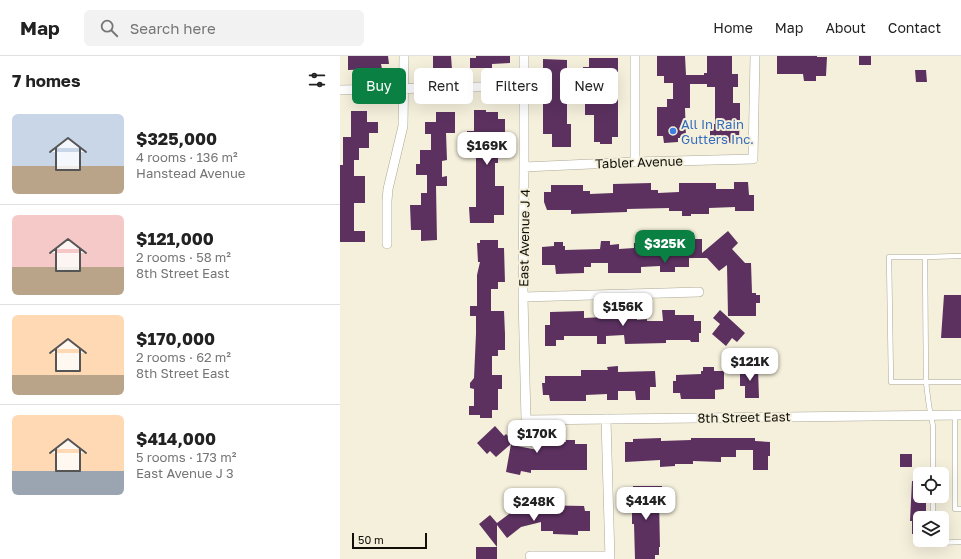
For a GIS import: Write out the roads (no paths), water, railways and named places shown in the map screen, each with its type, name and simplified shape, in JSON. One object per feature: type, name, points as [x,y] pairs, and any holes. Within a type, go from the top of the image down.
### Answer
[{"type":"street","points":[[404,56],[404,68]]},
{"type":"street","name":"East Avenue J 4","points":[[524,56],[524,68]]},
{"type":"street","points":[[635,56],[635,162]]},
{"type":"street","name":"Tabler Avenue","points":[[524,167],[635,162],[753,160],[755,56]]},
{"type":"street","points":[[406,89],[481,87]]},
{"type":"street","points":[[340,90],[352,90]]},
{"type":"street","points":[[387,244],[387,195],[390,176],[403,126],[404,104]]},
{"type":"street","name":"East Avenue J 4","points":[[524,104],[523,297],[526,420]]},
{"type":"street","points":[[523,297],[698,292]]},
{"type":"street","name":"8th Street East","points":[[526,420],[958,415]]},
{"type":"street","points":[[530,556],[610,557],[606,419]]},
{"type":"lane","points":[[961,256],[889,257],[891,382],[961,382]]},
{"type":"lane","points":[[925,257],[926,382],[933,426],[933,467]]},
{"type":"lane","points":[[958,415],[955,451],[955,509],[961,509]]},
{"type":"lane","points":[[955,451],[961,451]]},
{"type":"lane","points":[[949,542],[961,542]]},
{"type":"place","name":"All In Rain Gutters Inc.","points":[[673,131]]}]
